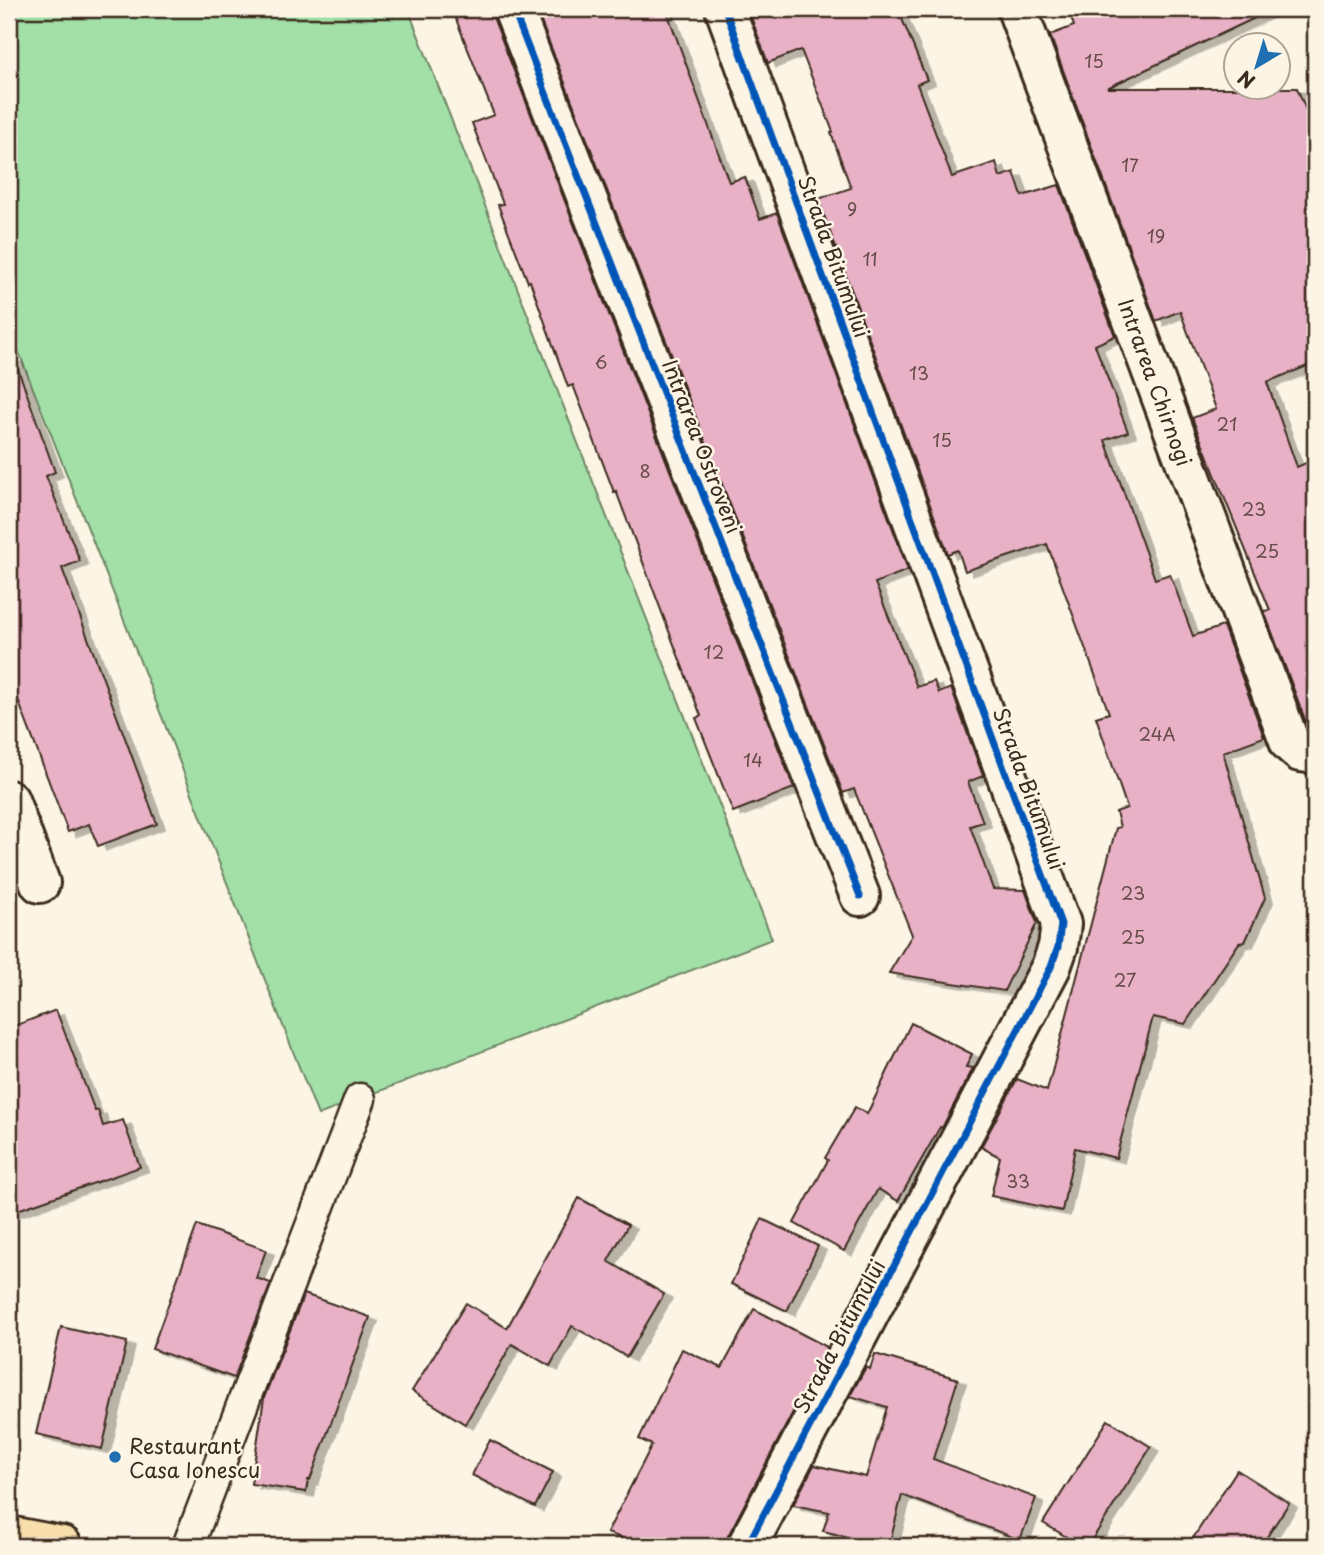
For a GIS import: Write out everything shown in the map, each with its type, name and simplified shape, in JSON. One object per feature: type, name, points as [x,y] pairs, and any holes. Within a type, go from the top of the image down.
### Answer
[{"type":"main road","points":[[9,1536],[62,1546]]},
{"type":"street","name":"Intrarea Ostroveni","points":[[513,9],[860,896]]},
{"type":"street","name":"Strada Bitumului","points":[[725,9],[1061,923],[1058,947],[1051,967],[747,1546]]},
{"type":"street","name":"Intrarea Chirnogi","points":[[1017,9],[1290,743],[1308,753]]},
{"type":"street","points":[[9,800],[40,883]]},
{"type":"lane","points":[[188,1546],[360,1099]]},
{"type":"green space","points":[[9,9],[408,9],[772,939],[318,1115],[9,327]]},
{"type":"building","points":[[452,9],[492,9],[794,788],[733,812],[696,718],[701,716],[616,491],[614,492],[573,385],[568,387],[530,281],[528,282],[498,205],[503,204],[472,123],[494,115]]},
{"type":"building","points":[[536,9],[666,9],[729,182],[745,177],[760,219],[777,213],[908,570],[875,583],[917,687],[934,681],[939,693],[951,688],[983,776],[968,782],[983,822],[970,826],[993,889],[1025,890],[1037,923],[1004,991],[889,973],[912,935],[854,789],[843,793]]},
{"type":"building","points":[[748,9],[898,9],[927,80],[917,84],[952,177],[996,162],[1000,177],[1014,172],[1022,196],[1059,185],[1115,336],[1095,345],[1128,432],[1105,440],[1155,579],[1170,574],[1193,636],[1223,626],[1264,737],[1223,752],[1265,898],[1245,942],[1239,943],[1185,1024],[1153,1017],[1116,1158],[1075,1148],[1062,1211],[991,1196],[1000,1157],[981,1147],[1017,1079],[1047,1091],[1116,828],[1120,827],[1116,812],[1127,808],[1096,717],[1109,713],[1047,544],[965,571],[958,550],[948,554],[818,199],[851,188],[831,133],[833,132],[801,50],[768,63]]},
{"type":"building","points":[[1068,9],[1274,9],[1107,88],[1222,88],[1222,102],[1292,102],[1292,88],[1297,88],[1315,132],[1315,363],[1267,382],[1297,467],[1315,459],[1315,719],[1306,722],[1264,611],[1270,610],[1192,418],[1216,409],[1180,311],[1156,321],[1050,35],[1074,26]]},
{"type":"building","points":[[14,358],[55,472],[46,476],[80,561],[62,568],[157,824],[98,846],[89,824],[68,832],[9,676],[9,359]]},
{"type":"building","points":[[56,1010],[103,1126],[123,1120],[140,1167],[9,1213],[9,1028]]},
{"type":"building","points":[[911,1023],[972,1054],[966,1067],[973,1068],[942,1128],[940,1127],[898,1201],[878,1189],[844,1251],[794,1223],[828,1160],[825,1158],[855,1107],[867,1114]]},
{"type":"building","points":[[579,1198],[628,1225],[608,1261],[664,1294],[627,1357],[572,1326],[550,1366],[512,1344],[465,1424],[412,1391],[466,1303],[507,1328]]},
{"type":"building","points":[[762,1219],[818,1246],[787,1311],[731,1284]]},
{"type":"building","points":[[197,1225],[266,1250],[256,1278],[271,1283],[234,1378],[152,1349]]},
{"type":"building","points":[[304,1294],[370,1317],[308,1480],[306,1492],[251,1484],[264,1398]]},
{"type":"building","points":[[754,1309],[827,1347],[725,1546],[645,1546],[607,1533],[652,1445],[639,1439],[682,1349],[722,1368]]},
{"type":"building","points":[[61,1327],[127,1342],[102,1449],[36,1434]]},
{"type":"building","points":[[875,1354],[958,1379],[933,1459],[1036,1498],[1020,1540],[902,1495],[889,1546],[884,1546],[823,1531],[829,1512],[793,1505],[814,1465],[866,1477],[887,1407],[850,1396],[866,1367],[870,1369]]},
{"type":"building","points":[[1108,1420],[1151,1447],[1088,1546],[1082,1546],[1043,1523]]},
{"type":"building","points":[[490,1440],[553,1472],[535,1507],[472,1475]]},
{"type":"building","points":[[1237,1470],[1289,1503],[1261,1546],[1188,1546]]},
{"type":"cycle path","points":[[513,9],[860,896]]},
{"type":"cycle path","points":[[725,9],[1061,924],[1058,947],[1051,967],[747,1546]]},
{"type":"place","name":"Restaurant Casa Ionescu","points":[[115,1457]]}]
